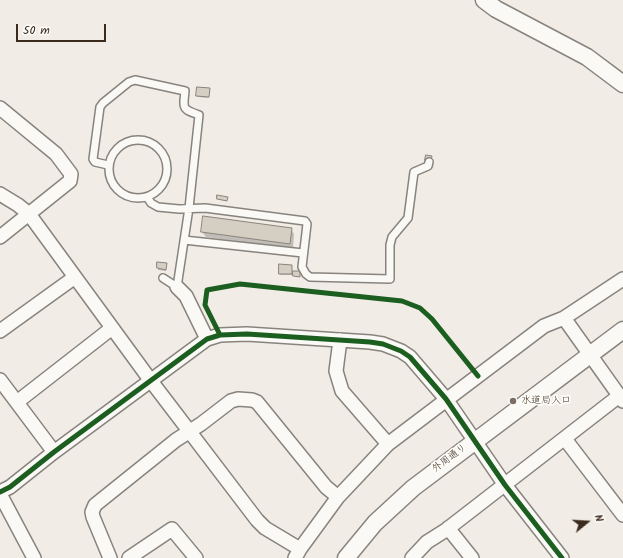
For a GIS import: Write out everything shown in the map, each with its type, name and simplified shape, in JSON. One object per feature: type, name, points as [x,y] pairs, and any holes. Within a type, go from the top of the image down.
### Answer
[{"type":"street","points":[[484,0],[515,20],[587,57],[623,84]]},
{"type":"street","points":[[0,108],[56,154],[71,174],[70,181],[0,237]]},
{"type":"street","points":[[0,194],[18,204],[29,214],[151,381],[257,520],[297,553],[338,497],[388,444],[446,398],[465,386],[544,326],[564,318],[623,279]]},
{"type":"street","points":[[0,331],[75,277]]},
{"type":"street","points":[[177,287],[186,296],[207,339]]},
{"type":"street","points":[[412,558],[427,542],[448,528],[565,438],[621,398],[564,318]]},
{"type":"street","points":[[17,402],[112,328]]},
{"type":"street","name":"外周通り","points":[[346,558],[386,511],[413,488],[623,330]]},
{"type":"street","points":[[34,558],[0,493],[207,339],[220,336],[247,334],[383,344],[401,351],[410,357],[446,398],[505,485],[562,558]]},
{"type":"street","points":[[340,340],[336,372],[342,391],[388,444]]},
{"type":"street","points":[[0,380],[54,452]]},
{"type":"street","points":[[110,558],[93,517],[92,512],[95,505],[176,440],[190,432],[231,401],[238,399],[257,402],[326,487],[338,497]]},
{"type":"street","points":[[565,438],[623,515]]},
{"type":"street","points":[[448,528],[472,558]]},
{"type":"street","points":[[129,558],[172,529],[196,558]]},
{"type":"lane","points":[[108,165],[95,162],[93,159],[100,107],[102,103],[129,82],[135,80],[184,91],[183,105],[186,110],[199,115],[189,208],[177,287],[163,278]]},
{"type":"lane","points":[[135,139],[153,143],[160,149],[165,157],[167,176],[163,185],[156,192],[147,197],[137,198],[127,196],[119,191],[112,183],[108,165],[112,155],[118,147],[125,142],[135,139]]},
{"type":"lane","points":[[147,197],[150,203],[158,207],[179,209],[204,208],[305,222],[307,224],[302,267],[306,274],[310,277],[390,279],[390,245],[392,237],[408,218],[414,172],[428,166],[429,162]]},
{"type":"lane","points":[[184,240],[304,253]]},
{"type":"building","points":[[197,87],[210,88],[209,97],[196,96]]},
{"type":"building","points":[[426,155],[432,156],[431,161],[425,160]]},
{"type":"building","points":[[217,195],[228,197],[227,201],[217,199]]},
{"type":"building","points":[[203,216],[292,228],[290,244],[201,232]]},
{"type":"building","points":[[157,262],[167,263],[166,270],[157,268]]},
{"type":"building","points":[[279,264],[292,265],[292,274],[279,274]]},
{"type":"building","points":[[293,271],[300,271],[300,277],[293,276]]},
{"type":"cycle path","points":[[220,335],[205,305],[207,290],[240,284],[402,301],[420,308],[432,319],[478,376]]},
{"type":"cycle path","points":[[0,492],[10,487],[54,452],[207,339],[220,335],[247,334],[370,342],[383,344],[401,351],[410,357],[446,399],[505,485],[562,558]]},
{"type":"place","name":"水道局入口","points":[[513,401]]}]
